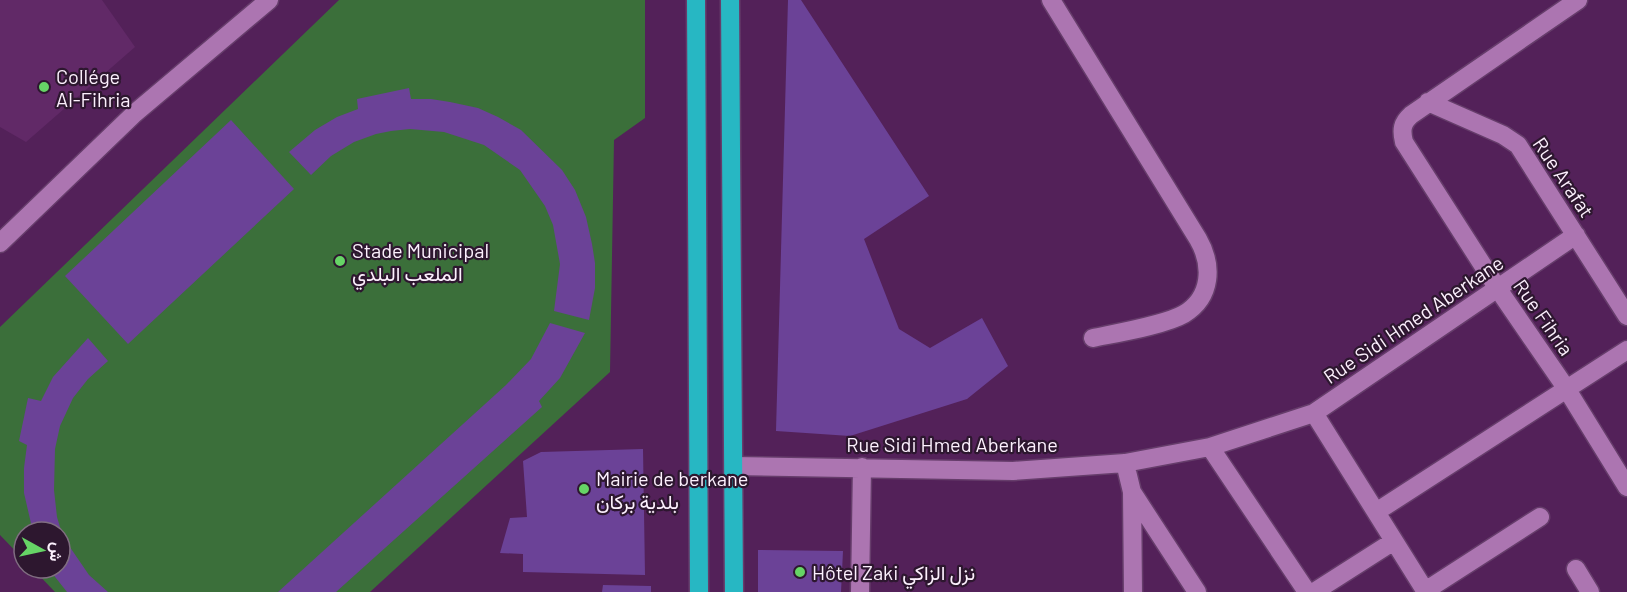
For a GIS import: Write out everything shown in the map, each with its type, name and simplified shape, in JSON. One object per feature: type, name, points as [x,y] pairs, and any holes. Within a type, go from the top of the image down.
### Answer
[{"type":"highway","points":[[696,0],[699,592]]},
{"type":"highway","points":[[730,0],[734,592]]},
{"type":"street","points":[[0,243],[245,8],[269,0]]},
{"type":"street","points":[[1051,0],[1198,239],[1205,252],[1208,266],[1208,280],[1203,293],[1184,313],[1171,319],[1093,338]]},
{"type":"street","points":[[1428,102],[1578,0]]},
{"type":"street","name":"Rue Fihria","points":[[1428,102],[1404,122],[1401,132],[1404,142],[1498,289],[1566,388],[1627,487]]},
{"type":"street","name":"Rue Arafat","points":[[1428,102],[1503,135],[1518,145],[1627,316]]},
{"type":"street","name":"Rue Sidi Hmed Aberkane","points":[[734,466],[1013,471],[1125,463],[1210,447],[1314,413],[1576,235]]},
{"type":"street","points":[[1376,512],[1627,350]]},
{"type":"street","points":[[1314,413],[1426,591],[1540,517]]},
{"type":"street","points":[[1210,447],[1307,592]]},
{"type":"street","points":[[1125,463],[1132,492],[1133,592]]},
{"type":"street","points":[[860,592],[862,467]]},
{"type":"street","points":[[1132,492],[1197,592]]},
{"type":"street","points":[[1314,592],[1395,541]]},
{"type":"street","points":[[1576,569],[1590,592]]},
{"type":"shaded area","name":"Collége Al-Fihria","points":[[0,0],[102,0],[135,47],[26,142],[0,127]]},
{"type":"green space","name":"Stade Municipal الملعب البلدي","points":[[339,0],[645,0],[645,118],[614,140],[610,372],[370,592],[55,592],[44,580],[72,580],[72,520],[12,520],[12,548],[0,535],[0,327]]},
{"type":"building","points":[[788,0],[801,0],[929,196],[864,239],[899,329],[930,348],[982,318],[1008,366],[967,399],[850,436],[776,431]]},
{"type":"building","points":[[409,88],[411,99],[450,102],[478,108],[498,117],[521,130],[562,170],[575,190],[586,217],[592,244],[595,288],[589,320],[554,311],[560,264],[553,225],[545,206],[520,170],[484,145],[444,132],[410,129],[391,131],[354,142],[331,156],[311,175],[289,152],[315,130],[337,117],[358,109],[357,99]]},
{"type":"building","points":[[231,120],[294,189],[128,344],[65,276]]},
{"type":"building","points":[[550,323],[585,333],[560,378],[539,401],[542,407],[336,592],[278,592],[506,385],[531,359]]},
{"type":"building","points":[[88,338],[108,361],[88,379],[73,398],[60,426],[55,449],[54,490],[58,520],[30,520],[24,493],[27,445],[19,441],[28,398],[41,401],[53,377]]},
{"type":"building","name":"Mairie de berkane بلدية بركان","points":[[643,449],[645,575],[523,572],[523,554],[500,553],[510,518],[527,517],[523,461],[541,452]]},
{"type":"building","points":[[72,550],[89,575],[108,592],[67,592],[58,580],[72,580]]},
{"type":"building","name":"Hôtel Zaki نزل الزاكي","points":[[758,550],[843,551],[841,592],[758,592]]},
{"type":"building","points":[[603,585],[651,586],[651,592],[602,592]]},
{"type":"place","name":"Collége Al-Fihria","points":[[44,87]]},
{"type":"place","name":"Stade Municipal الملعب البلدي","points":[[340,261]]},
{"type":"place","name":"Mairie de berkane بلدية بركان","points":[[584,489]]},
{"type":"place","name":"Hôtel Zaki نزل الزاكي","points":[[800,572]]}]
